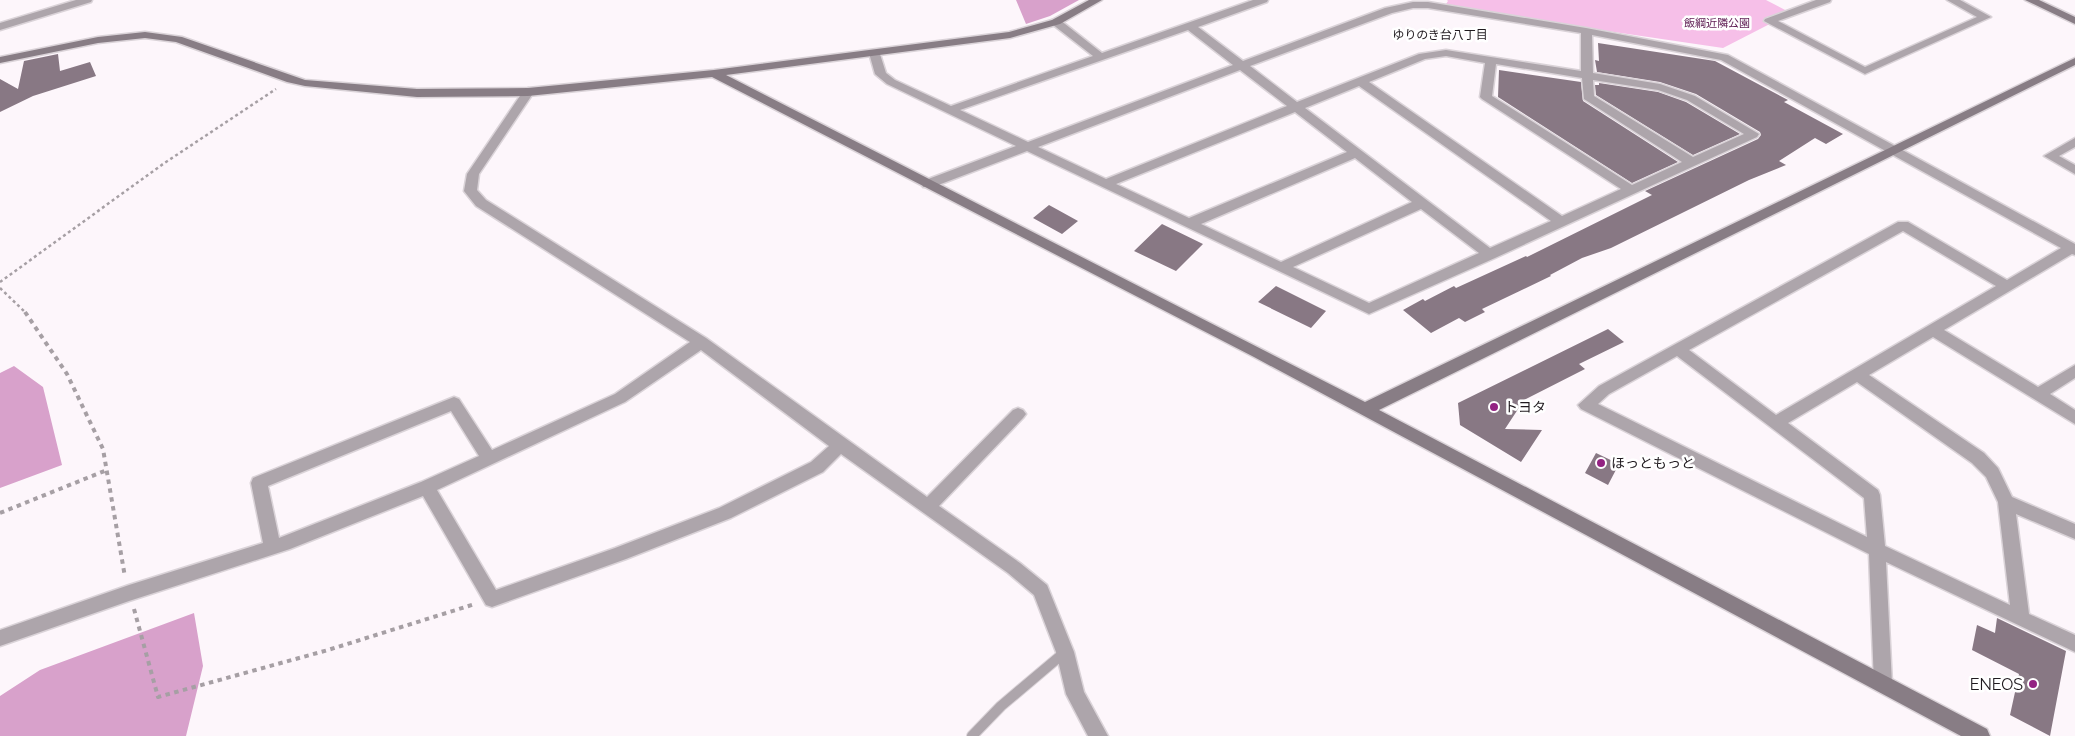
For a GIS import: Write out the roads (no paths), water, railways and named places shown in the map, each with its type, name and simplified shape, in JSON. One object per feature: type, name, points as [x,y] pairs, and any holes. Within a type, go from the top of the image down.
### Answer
[{"type":"street","points":[[0,27],[87,0]]},
{"type":"street","points":[[0,60],[98,40],[145,35],[178,39],[291,80],[306,83],[416,93],[528,92],[714,73],[1010,34],[1056,22],[1097,0]]},
{"type":"street","points":[[950,110],[1263,0]]},
{"type":"street","points":[[1826,0],[1769,21],[1865,71],[1986,16],[1952,0]]},
{"type":"street","points":[[2030,0],[2075,21]]},
{"type":"street","points":[[928,184],[1390,10],[1413,5],[1444,3],[1724,57],[2073,249]]},
{"type":"street","points":[[1056,22],[1101,57]]},
{"type":"street","points":[[1190,26],[1490,255]]},
{"type":"street","points":[[1586,31],[1588,96],[1692,162]]},
{"type":"street","points":[[875,53],[881,74],[891,82],[1369,309],[1753,134],[1680,94],[1660,88],[1446,53],[1429,54],[1107,184]]},
{"type":"street","points":[[1491,60],[1486,97],[1631,190]]},
{"type":"street","points":[[1366,409],[2075,61]]},
{"type":"street","points":[[714,73],[1366,409],[1980,736]]},
{"type":"street","points":[[1360,81],[1562,222]]},
{"type":"street","points":[[528,92],[473,174],[470,190],[481,203],[701,342],[840,445],[1014,568],[1041,590],[1065,652],[1075,694],[1098,736]]},
{"type":"street","points":[[2075,142],[2050,156],[2075,170]]},
{"type":"street","points":[[1190,223],[1356,153]]},
{"type":"street","points":[[1282,267],[1422,203]]},
{"type":"street","points":[[2006,286],[1903,225],[1604,390],[1586,405],[1876,550],[2075,644]]},
{"type":"street","points":[[1775,424],[2006,286],[2073,249]]},
{"type":"street","points":[[1933,330],[2075,418]]},
{"type":"street","points":[[0,638],[130,592],[272,548],[427,487],[620,398],[701,342]]},
{"type":"street","points":[[1678,349],[1775,424],[1872,495],[1883,684]]},
{"type":"street","points":[[2038,394],[2075,371]]},
{"type":"street","points":[[1857,374],[1978,458],[1992,473],[2006,502],[2021,619]]},
{"type":"street","points":[[272,548],[259,483],[454,402],[489,459]]},
{"type":"street","points":[[928,507],[1018,414]]},
{"type":"street","points":[[427,487],[492,599],[620,554],[725,513],[817,467],[840,445]]},
{"type":"street","points":[[2006,502],[2075,532]]},
{"type":"lane","points":[[972,736],[1001,706],[1065,652]]},
{"type":"place","name":"トヨタ","points":[[1494,407]]},
{"type":"place","name":"ほっともっと","points":[[1601,463]]},
{"type":"place","name":"ENEOS","points":[[2033,684]]},
{"type":"district","name":"ゆりのき台八丁目","points":[[1440,35]]},
{"type":"park label","name":"飯綱近隣公園","points":[[1717,23]]}]
